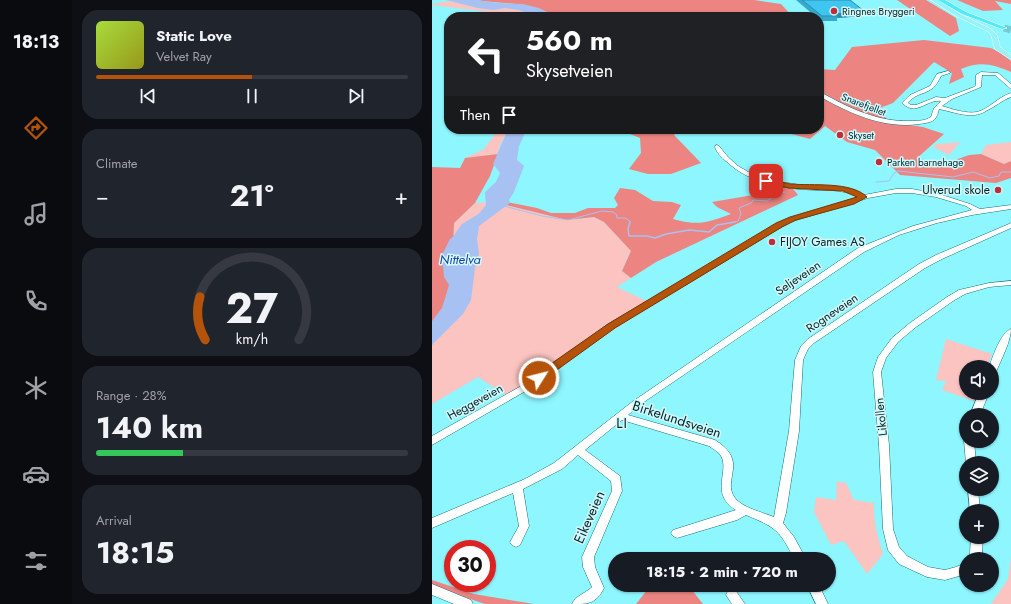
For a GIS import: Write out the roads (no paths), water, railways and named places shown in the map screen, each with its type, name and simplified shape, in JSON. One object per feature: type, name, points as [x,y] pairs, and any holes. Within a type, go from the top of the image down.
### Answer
[{"type":"highway","points":[[941,0],[964,13],[1004,28]]},
{"type":"main road","points":[[934,0],[954,13],[991,31],[997,48],[1011,58]]},
{"type":"street","points":[[946,100],[934,99],[918,107],[908,106],[905,103],[909,98],[929,90],[936,84],[939,75],[948,72]]},
{"type":"street","name":"Snarefjellet","points":[[824,96],[865,116],[892,124],[907,124],[933,118],[938,107],[946,100],[976,88],[980,83],[979,75],[982,73],[996,74],[1011,87]]},
{"type":"street","points":[[938,107],[976,114],[982,112],[1001,98],[1011,95]]},
{"type":"street","points":[[717,147],[730,164],[761,180],[789,186],[843,189],[854,192],[863,197]]},
{"type":"street","name":"Heggeveien","points":[[432,441],[521,390],[601,332],[779,225],[793,219],[863,197],[893,191],[918,192],[947,197],[968,205],[978,211]]},
{"type":"street","name":"Seljeveien","points":[[620,416],[683,371],[861,250],[890,236],[913,228],[978,211],[1011,207]]},
{"type":"street","name":"Rogneveien","points":[[777,524],[781,513],[794,430],[799,360],[804,348],[811,341],[922,266],[1011,225]]},
{"type":"street","name":"Likollen","points":[[959,572],[945,575],[927,572],[903,560],[894,550],[888,529],[884,445],[877,372],[882,357],[895,340],[913,325],[950,299],[962,292],[989,285],[1011,283]]},
{"type":"street","points":[[997,360],[1003,343],[1011,332]]},
{"type":"street","name":"Birkelundsveien","points":[[432,523],[517,487],[548,472],[620,416],[712,443],[721,448],[727,455],[728,459],[726,483],[728,496],[735,504],[777,524],[786,534],[796,552]]},
{"type":"street","name":"Eikeveien","points":[[578,450],[616,479],[617,491],[588,557],[589,567],[598,588],[592,596],[578,604]]},
{"type":"street","points":[[516,542],[524,526],[517,487]]},
{"type":"street","points":[[677,533],[737,515],[746,510]]},
{"type":"street","points":[[432,589],[467,604]]},
{"type":"street","points":[[816,592],[822,604]]},
{"type":"water","points":[[446,0],[476,0],[523,4],[539,8],[547,12],[524,12],[505,8],[493,10]]},
{"type":"water","name":"Nittelva","points":[[506,134],[525,134],[519,146],[517,160],[524,166],[514,192],[509,200],[510,203],[479,226],[477,239],[479,254],[475,268],[471,300],[463,314],[432,345],[432,321],[442,308],[449,285],[444,277],[442,255],[450,239],[472,222],[486,205],[485,192],[496,182],[500,173],[493,164]]},
{"type":"waterway","points":[[876,182],[889,181],[894,173],[898,171],[953,177],[973,172],[990,178],[999,176],[1001,172],[1011,172]]},
{"type":"waterway","points":[[732,222],[738,221],[741,214],[739,208],[751,203],[753,200],[767,201],[777,194],[785,192]]},
{"type":"waterway","points":[[504,206],[542,216],[568,220],[602,211],[613,212],[617,215],[617,218],[625,218],[630,222]]},
{"type":"waterway","name":"Nittelva","points":[[455,241],[465,226],[485,213]]},
{"type":"waterway","points":[[630,222],[628,229],[629,236],[647,236],[655,238],[666,234],[689,230],[709,232],[717,225],[732,222]]},
{"type":"tunnel","points":[[1004,28],[1011,30]]},
{"type":"place","name":"Ringnes Bryggeri","points":[[834,11]]},
{"type":"place","name":"Skyset","points":[[840,135]]},
{"type":"place","name":"Parken barnehage","points":[[879,162]]},
{"type":"place","name":"Ulverud skole","points":[[998,190]]},
{"type":"place","name":"FIJOY Games AS","points":[[772,242]]},
{"type":"district","name":"LI","points":[[622,423]]}]
